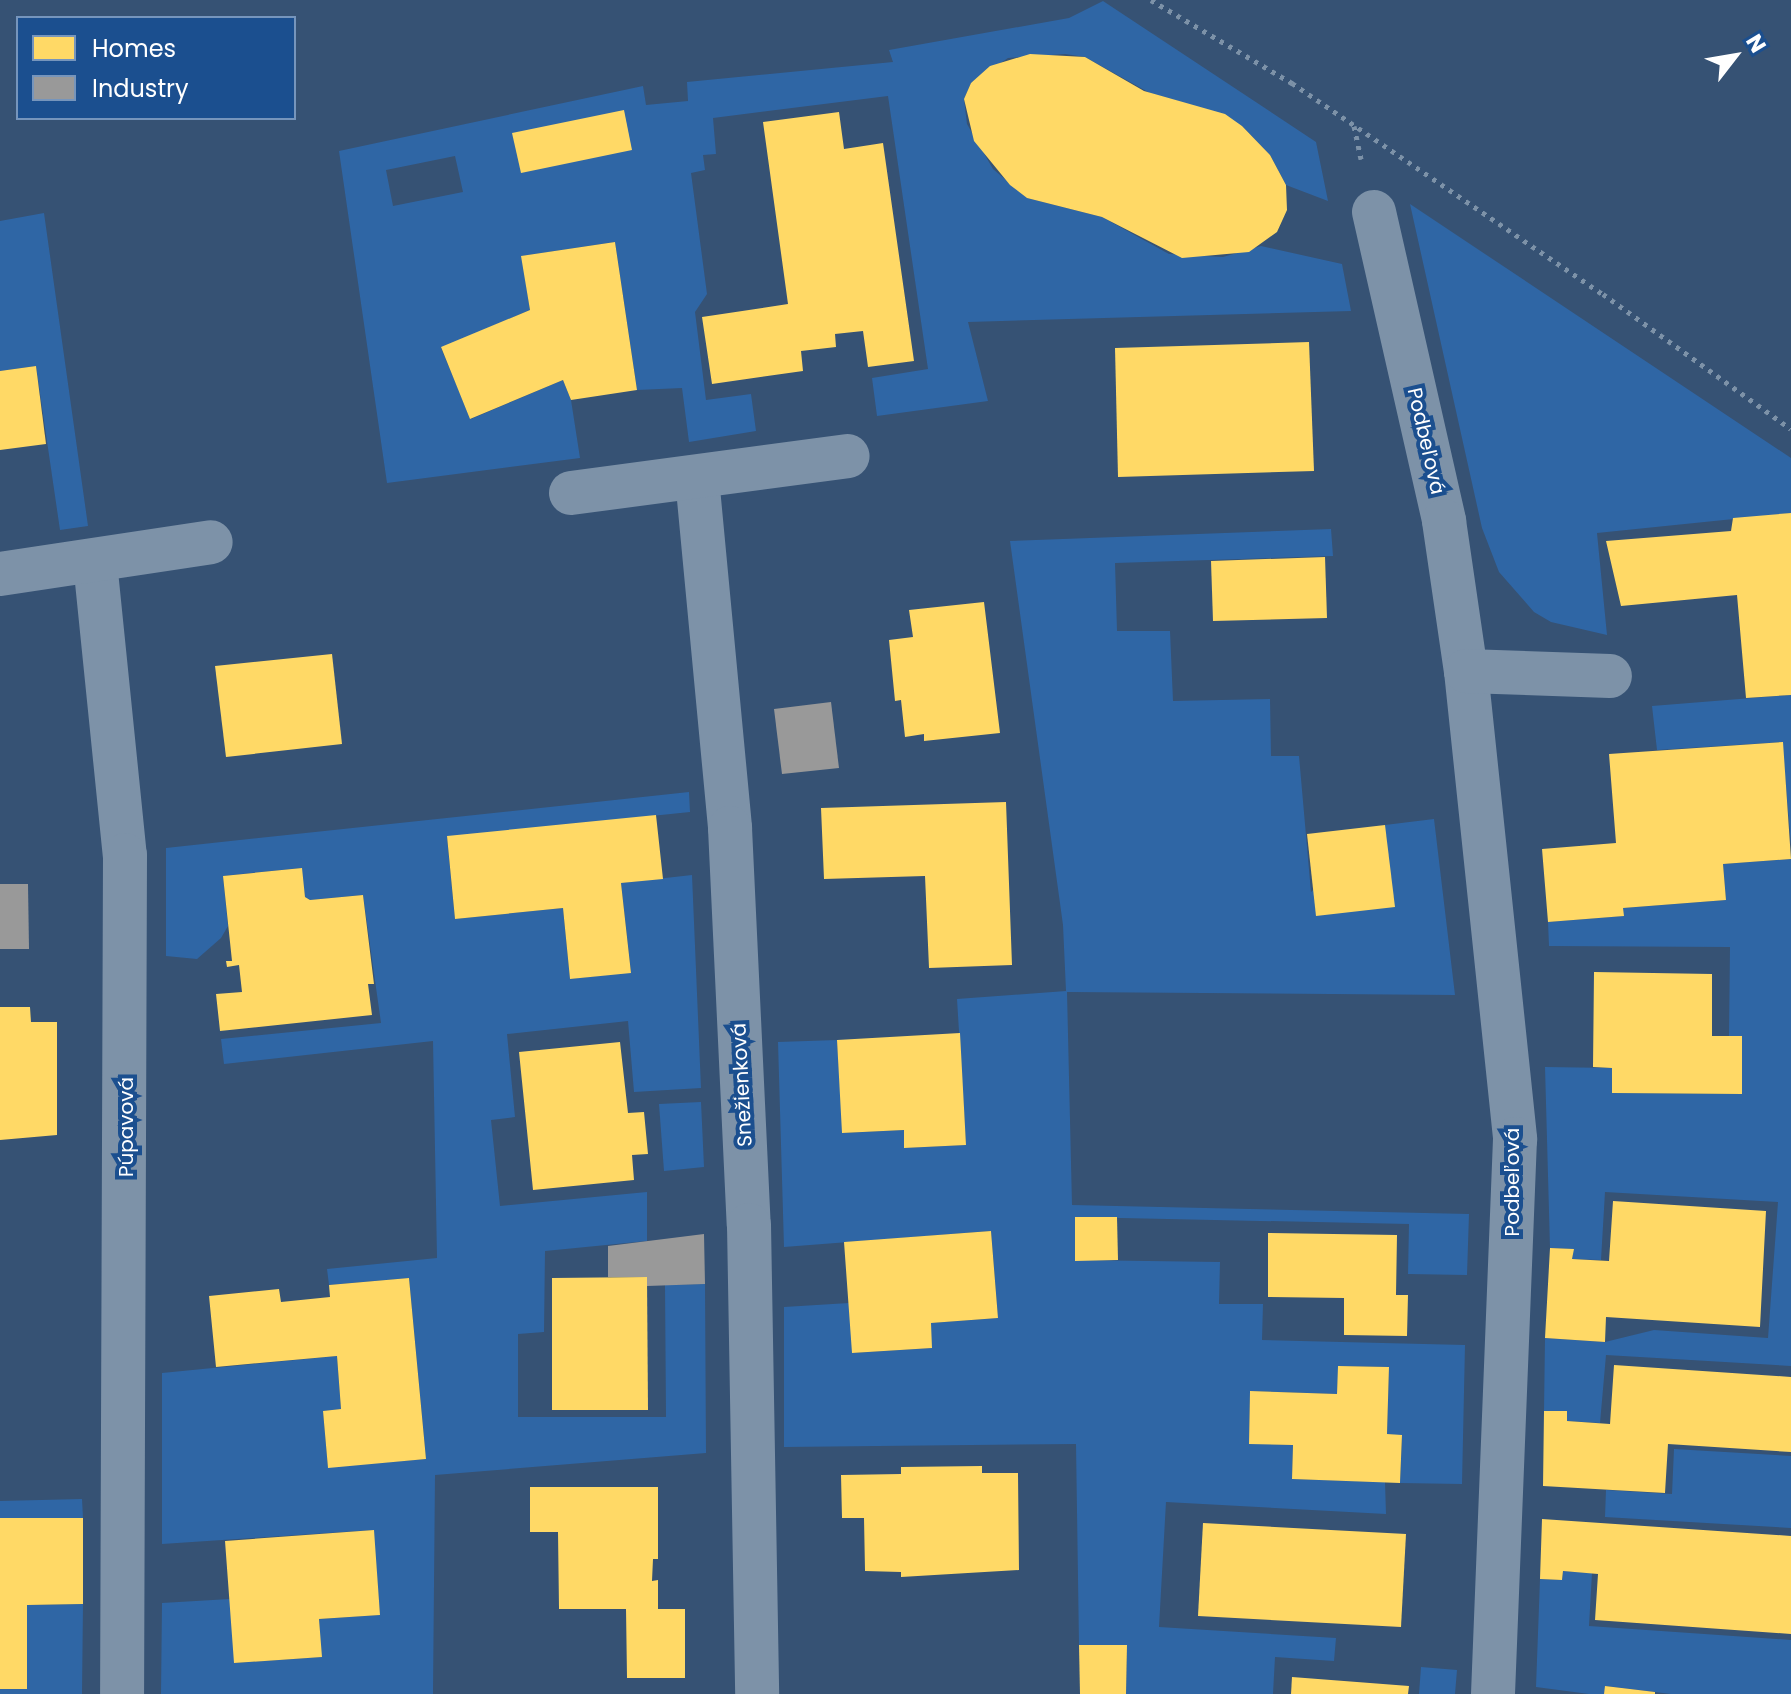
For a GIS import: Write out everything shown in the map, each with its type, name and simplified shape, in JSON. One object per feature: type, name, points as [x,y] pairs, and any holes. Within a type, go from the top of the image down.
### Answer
[{"type":"street","name":"Podbeľová","points":[[1374,212],[1444,521],[1466,671],[1515,1139],[1493,1694]]},
{"type":"street","points":[[571,493],[848,456]]},
{"type":"street","name":"Snežienková","points":[[697,478],[731,860],[749,1225],[757,1694]]},
{"type":"street","points":[[0,574],[211,542]]},
{"type":"street","name":"Púpavová","points":[[95,562],[125,855],[122,1694]]},
{"type":"street","points":[[1466,671],[1610,676]]},
{"type":"path","points":[[1151,0],[1292,83],[1603,294],[1791,429]]},
{"type":"shaded area","points":[[1103,1],[1316,142],[1328,201],[1286,185],[1270,155],[1242,126],[1157,97],[1085,57],[1065,54],[1008,58],[971,83],[964,99],[967,124],[993,169],[1027,198],[1102,217],[1169,254],[1223,257],[1261,246],[1342,264],[1351,311],[968,322],[988,401],[877,416],[872,378],[928,369],[888,96],[713,118],[716,154],[703,155],[705,170],[691,173],[707,294],[695,312],[706,400],[751,394],[756,431],[689,442],[682,388],[637,390],[615,242],[522,256],[530,310],[441,348],[471,419],[563,380],[571,400],[580,458],[387,483],[339,151],[643,86],[646,105],[688,101],[687,82],[893,62],[889,50],[1069,18]],"holes":[[[455,156],[463,192],[393,206],[386,170]]]},
{"type":"shaded area","points":[[1410,204],[1791,458],[1791,513],[1597,533],[1607,635],[1551,622],[1534,612],[1499,572],[1482,528]]},
{"type":"shaded area","points":[[44,213],[88,526],[60,530],[36,366],[0,371],[0,221]]},
{"type":"shaded area","points":[[1331,529],[1333,556],[1115,563],[1117,631],[1170,631],[1173,701],[1270,699],[1271,756],[1299,756],[1311,892],[1385,825],[1434,819],[1455,995],[1067,992],[1072,1205],[1469,1214],[1467,1275],[1408,1274],[1409,1224],[1075,1217],[1075,1260],[1220,1262],[1219,1304],[1263,1304],[1262,1340],[1465,1345],[1462,1484],[1400,1483],[1402,1436],[1387,1434],[1389,1367],[1339,1366],[1337,1394],[1250,1391],[1249,1443],[1293,1445],[1292,1479],[1385,1482],[1386,1514],[1166,1502],[1159,1627],[1336,1638],[1334,1661],[1275,1657],[1273,1694],[1126,1694],[1127,1645],[1079,1645],[1076,1444],[784,1447],[784,1307],[849,1303],[853,1353],[931,1348],[931,1323],[998,1318],[991,1231],[784,1247],[778,1042],[837,1040],[843,1133],[904,1130],[904,1148],[966,1145],[957,999],[1066,991],[1063,925],[1010,541]]},
{"type":"shaded area","points":[[1791,695],[1791,845],[1782,742],[1657,750],[1652,706]]},
{"type":"shaded area","points":[[689,792],[690,812],[447,837],[455,919],[563,908],[570,979],[631,972],[621,883],[692,875],[701,1088],[634,1092],[628,1021],[507,1034],[515,1117],[491,1120],[500,1206],[647,1192],[647,1241],[545,1251],[544,1332],[518,1334],[518,1417],[666,1417],[665,1285],[705,1284],[706,1453],[435,1475],[433,1694],[161,1694],[162,1603],[230,1599],[235,1663],[321,1657],[319,1619],[380,1615],[373,1530],[162,1544],[162,1373],[337,1356],[341,1409],[323,1411],[328,1467],[426,1459],[409,1278],[329,1285],[327,1269],[437,1258],[433,1041],[224,1064],[221,1039],[381,1023],[363,895],[310,900],[305,897],[301,868],[223,876],[228,926],[221,938],[197,959],[166,956],[166,848]]},
{"type":"shaded area","points":[[1791,859],[1791,1366],[1606,1355],[1600,1423],[1567,1421],[1567,1411],[1544,1411],[1545,1338],[1605,1342],[1654,1330],[1768,1338],[1778,1202],[1605,1192],[1601,1260],[1572,1259],[1573,1249],[1550,1248],[1545,1067],[1612,1068],[1612,1093],[1741,1094],[1742,1037],[1729,1036],[1730,947],[1549,946],[1548,922],[1623,916],[1623,908],[1726,900],[1723,864]]},
{"type":"shaded area","points":[[701,1102],[704,1167],[664,1171],[659,1104]]},
{"type":"shaded area","points":[[1674,1449],[1791,1456],[1791,1528],[1605,1517],[1606,1490],[1672,1494]]},
{"type":"shaded area","points":[[82,1499],[83,1518],[0,1518],[0,1501]]},
{"type":"shaded area","points":[[1563,1571],[1592,1573],[1589,1626],[1791,1640],[1791,1694],[1671,1694],[1606,1686],[1604,1694],[1589,1694],[1536,1687],[1540,1579],[1562,1580]]},
{"type":"shaded area","points":[[83,1604],[82,1694],[0,1694],[0,1689],[27,1688],[27,1605]]},
{"type":"shaded area","points":[[1421,1667],[1457,1670],[1455,1694],[1419,1694]]},
{"type":"building: Homes","points":[[1030,54],[1085,57],[1144,91],[1225,114],[1242,126],[1270,155],[1286,185],[1287,210],[1277,232],[1249,252],[1182,258],[1102,217],[1027,198],[1010,185],[974,141],[964,99],[971,83],[990,66]]},
{"type":"building: Homes","points":[[624,110],[632,150],[521,173],[512,133]]},
{"type":"building: Homes","points":[[839,112],[844,149],[883,143],[914,361],[868,367],[863,331],[835,334],[836,347],[801,351],[803,371],[712,384],[702,317],[788,304],[763,122]]},
{"type":"building: Homes","points":[[615,242],[637,390],[571,400],[563,380],[470,419],[441,347],[530,310],[521,256]]},
{"type":"building: Homes","points":[[1309,342],[1314,471],[1118,477],[1115,348]]},
{"type":"building: Homes","points":[[36,366],[46,444],[0,450],[0,371]]},
{"type":"building: Homes","points":[[1791,513],[1791,695],[1746,698],[1737,595],[1621,606],[1606,541],[1731,531],[1733,518]]},
{"type":"building: Homes","points":[[1325,557],[1327,618],[1213,621],[1211,561]]},
{"type":"building: Homes","points":[[984,602],[1000,733],[924,741],[924,734],[905,737],[901,700],[895,701],[889,640],[913,637],[909,610]]},
{"type":"building: Homes","points":[[332,654],[342,744],[226,757],[215,666]]},
{"type":"building: Homes","points":[[1783,742],[1791,859],[1723,864],[1726,900],[1623,908],[1624,916],[1548,922],[1542,849],[1616,843],[1609,754]]},
{"type":"building: Homes","points":[[1006,802],[1012,965],[929,968],[925,876],[824,879],[821,808]]},
{"type":"building: Homes","points":[[656,815],[663,879],[621,883],[631,973],[570,979],[563,908],[455,919],[447,836]]},
{"type":"building: Homes","points":[[1385,825],[1395,907],[1316,916],[1307,834]]},
{"type":"building: Homes","points":[[302,868],[305,897],[310,900],[363,895],[374,984],[368,984],[372,1015],[220,1031],[216,994],[242,992],[239,965],[227,967],[226,961],[232,961],[223,876]]},
{"type":"building: Homes","points":[[1594,972],[1712,974],[1712,1036],[1742,1036],[1742,1094],[1612,1093],[1612,1068],[1593,1067]]},
{"type":"building: Homes","points":[[0,1007],[30,1007],[31,1022],[57,1022],[57,1135],[0,1140]]},
{"type":"building: Homes","points":[[960,1033],[966,1145],[904,1148],[904,1130],[842,1133],[837,1040]]},
{"type":"building: Homes","points":[[620,1042],[628,1113],[644,1112],[648,1154],[632,1155],[634,1180],[533,1190],[519,1052]]},
{"type":"building: Homes","points":[[1613,1201],[1766,1211],[1760,1327],[1606,1317],[1605,1342],[1545,1338],[1550,1248],[1574,1249],[1572,1259],[1609,1261]]},
{"type":"building: Homes","points":[[1075,1217],[1117,1217],[1118,1260],[1075,1261]]},
{"type":"building: Homes","points":[[991,1231],[998,1318],[931,1323],[932,1348],[852,1353],[844,1242]]},
{"type":"building: Homes","points":[[1268,1233],[1397,1235],[1396,1295],[1408,1295],[1407,1336],[1344,1335],[1344,1298],[1268,1297]]},
{"type":"building: Homes","points":[[647,1277],[648,1410],[552,1410],[552,1278]]},
{"type":"building: Homes","points":[[409,1278],[426,1459],[328,1468],[323,1411],[341,1409],[337,1356],[216,1367],[209,1296],[279,1289],[281,1302],[330,1297],[329,1285]]},
{"type":"building: Homes","points":[[1614,1365],[1791,1377],[1791,1452],[1668,1444],[1665,1493],[1543,1486],[1544,1411],[1567,1411],[1567,1421],[1610,1424]]},
{"type":"building: Homes","points":[[1338,1366],[1389,1367],[1387,1434],[1402,1435],[1400,1483],[1292,1479],[1293,1445],[1249,1444],[1250,1391],[1337,1394]]},
{"type":"building: Homes","points":[[982,1466],[982,1473],[1018,1473],[1019,1570],[901,1577],[901,1572],[865,1571],[864,1518],[842,1518],[841,1475],[901,1474],[901,1467]]},
{"type":"building: Homes","points":[[530,1487],[658,1487],[658,1559],[653,1559],[652,1581],[658,1580],[658,1609],[685,1609],[685,1678],[627,1678],[626,1609],[559,1609],[558,1532],[530,1532]]},
{"type":"building: Homes","points":[[0,1518],[83,1518],[83,1604],[27,1605],[27,1689],[0,1689]]},
{"type":"building: Homes","points":[[1542,1519],[1791,1536],[1791,1634],[1595,1620],[1598,1574],[1563,1571],[1562,1580],[1540,1579]]},
{"type":"building: Homes","points":[[1203,1523],[1406,1534],[1401,1627],[1198,1616]]},
{"type":"building: Homes","points":[[374,1530],[380,1615],[319,1619],[322,1657],[234,1663],[225,1541]]},
{"type":"building: Homes","points":[[1079,1645],[1127,1645],[1126,1694],[1080,1694]]},
{"type":"building: Homes","points":[[1292,1677],[1409,1686],[1408,1694],[1291,1694]]},
{"type":"building: Homes","points":[[1605,1686],[1655,1692],[1655,1694],[1604,1694]]},
{"type":"building: Industry","points":[[831,702],[839,768],[782,774],[774,709]]},
{"type":"building: Industry","points":[[0,884],[28,884],[29,949],[0,949]]},
{"type":"building: Industry","points":[[704,1234],[705,1284],[647,1286],[647,1277],[608,1277],[608,1246]]}]
